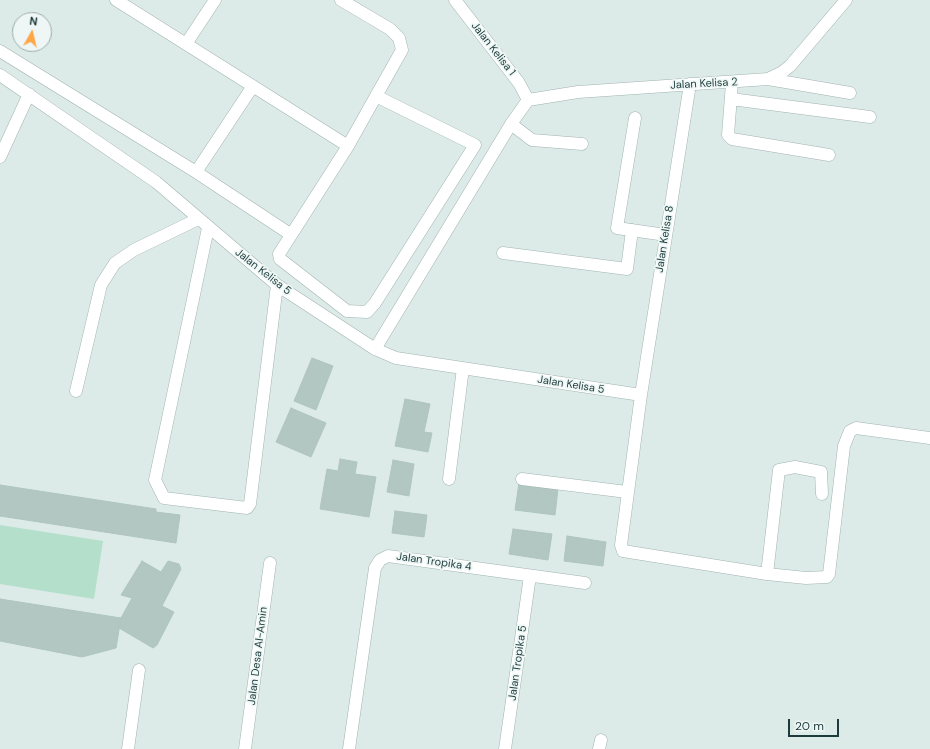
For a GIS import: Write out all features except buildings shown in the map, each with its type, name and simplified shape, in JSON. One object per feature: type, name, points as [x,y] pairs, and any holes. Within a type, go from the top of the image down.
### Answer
[{"type":"street","points":[[116,0],[348,146]]},
{"type":"street","points":[[186,44],[215,0]]},
{"type":"street","points":[[341,0],[390,29],[399,38],[402,50],[376,96],[348,146],[290,234],[279,254],[280,259],[347,311],[366,312],[375,303],[474,145],[376,96]]},
{"type":"street","name":"Jalan Kelisa 1","points":[[455,0],[519,83],[528,100]]},
{"type":"street","name":"Jalan Kelisa 2","points":[[528,100],[578,92],[690,84],[732,83],[768,79],[781,73],[790,66],[846,0]]},
{"type":"street","points":[[0,52],[196,172],[290,234]]},
{"type":"street","name":"Jalan Kelisa 5","points":[[0,75],[156,182],[208,228],[277,285],[375,349],[396,358],[641,395]]},
{"type":"street","points":[[768,79],[850,93]]},
{"type":"street","points":[[732,83],[728,136],[732,139],[829,155]]},
{"type":"street","name":"Jalan Kelisa 8","points":[[641,395],[690,84]]},
{"type":"street","points":[[196,172],[253,86]]},
{"type":"street","points":[[0,157],[29,94]]},
{"type":"street","points":[[731,99],[870,117]]},
{"type":"street","points":[[375,349],[511,124],[528,100]]},
{"type":"street","points":[[635,118],[617,228],[666,235]]},
{"type":"street","points":[[511,124],[532,140],[582,144]]},
{"type":"street","points":[[76,391],[101,285],[115,263],[134,250],[198,219]]},
{"type":"street","points":[[208,228],[155,480],[164,498],[247,508],[250,504],[277,285]]},
{"type":"street","points":[[503,253],[627,269],[632,230]]},
{"type":"street","points":[[449,479],[463,368]]},
{"type":"street","points":[[641,395],[621,545],[623,551],[767,574],[823,579],[829,574],[844,446],[850,431],[856,428],[930,438]]},
{"type":"street","points":[[767,574],[779,470],[795,467],[821,472],[822,494]]},
{"type":"street","points":[[522,479],[628,492]]},
{"type":"street","name":"Jalan Tropika 4","points":[[349,749],[375,568],[380,560],[388,556],[585,583]]},
{"type":"street","name":"Jalan Desa Al-Amin","points":[[245,749],[270,563]]},
{"type":"street","name":"Jalan Tropika 5","points":[[505,749],[530,576]]},
{"type":"street","points":[[128,749],[139,670]]},
{"type":"green space","points":[[0,525],[103,541],[94,599],[0,584]]}]
